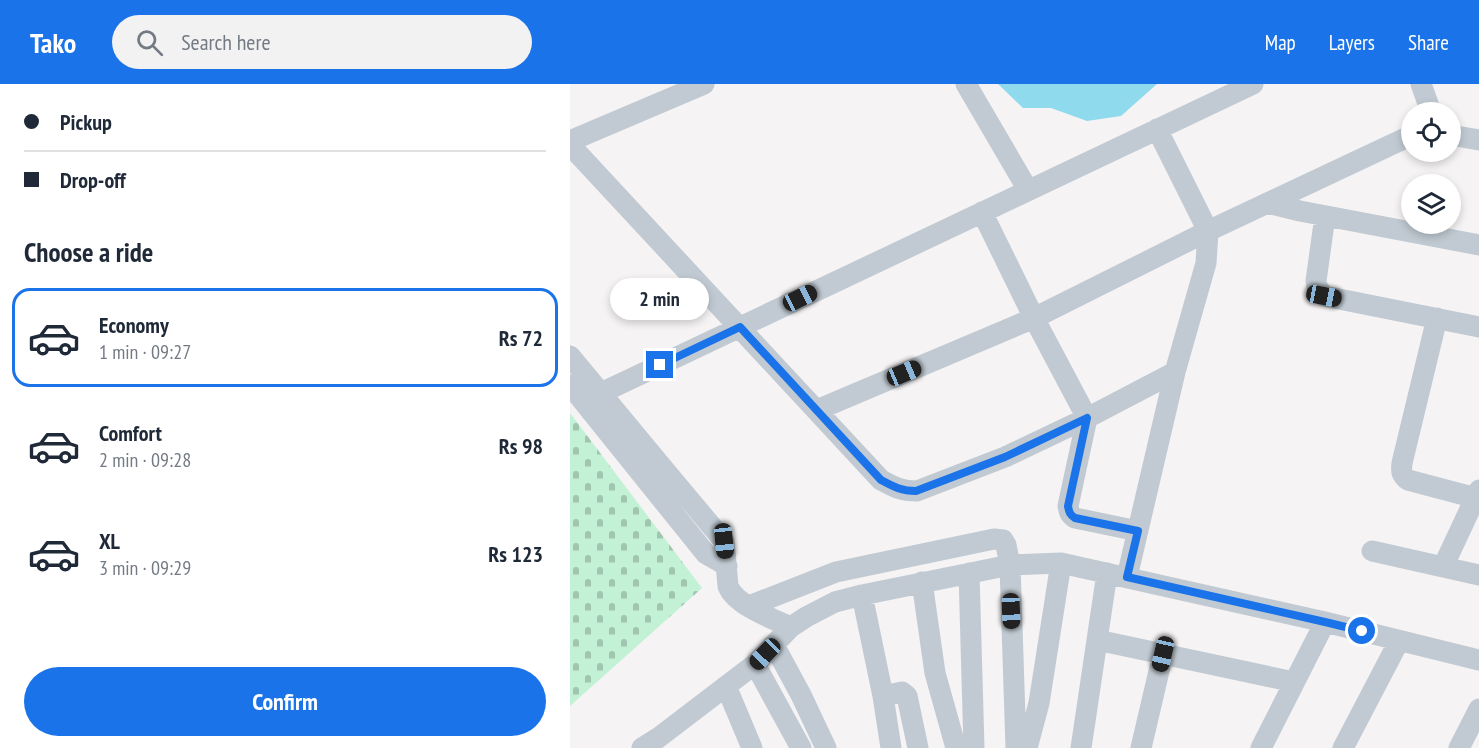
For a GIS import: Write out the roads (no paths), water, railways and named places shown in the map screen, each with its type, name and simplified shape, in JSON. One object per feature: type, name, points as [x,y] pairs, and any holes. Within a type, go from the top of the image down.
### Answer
[{"type":"street","points":[[704,84],[570,143],[881,480],[895,488],[916,491],[1005,457],[1175,372]]},
{"type":"street","points":[[966,84],[1028,190]]},
{"type":"street","points":[[585,392],[740,327],[1252,84]]},
{"type":"street","points":[[1421,84],[1427,102]]},
{"type":"street","points":[[1081,748],[1097,640],[1117,575],[1138,531],[1175,372],[1208,249],[1208,231],[1157,129]]},
{"type":"street","points":[[1461,137],[1479,140]]},
{"type":"street","points":[[817,410],[1034,318],[1208,231],[1401,140]]},
{"type":"street","points":[[1267,203],[1479,245]]},
{"type":"street","points":[[982,212],[1034,318],[1087,418],[1068,506],[1069,511],[1075,518],[1138,531]]},
{"type":"street","points":[[1325,216],[1316,281],[1324,296],[1479,327]]},
{"type":"street","points":[[1437,318],[1401,472],[1408,480],[1477,494],[1443,567]]},
{"type":"street","points":[[570,356],[585,392],[706,555],[727,566],[730,591],[738,600],[791,627]]},
{"type":"street","points":[[749,606],[836,572],[994,539],[1003,540],[1010,565],[1016,748]]},
{"type":"street","points":[[1372,550],[1479,575]]},
{"type":"street","points":[[1027,748],[1039,704],[1061,563]]},
{"type":"street","points":[[655,745],[756,664],[791,627],[835,602],[1010,565],[1061,563],[1325,622],[1479,660]]},
{"type":"street","points":[[969,573],[974,748]]},
{"type":"street","points":[[922,582],[934,673],[956,748]]},
{"type":"street","points":[[862,595],[883,696],[891,748]]},
{"type":"street","points":[[1261,748],[1325,622]]},
{"type":"street","points":[[1097,640],[1294,682]]},
{"type":"street","points":[[1343,748],[1399,641]]},
{"type":"street","points":[[774,645],[826,748]]},
{"type":"street","points":[[1141,748],[1163,654]]},
{"type":"street","points":[[756,664],[801,748]]},
{"type":"street","points":[[726,686],[753,748]]},
{"type":"street","points":[[883,696],[899,692],[905,693],[918,748]]},
{"type":"street","points":[[1459,748],[1479,710]]},
{"type":"water","points":[[998,84],[1157,84],[1121,116],[1087,121],[1051,108],[1023,108]]}]
